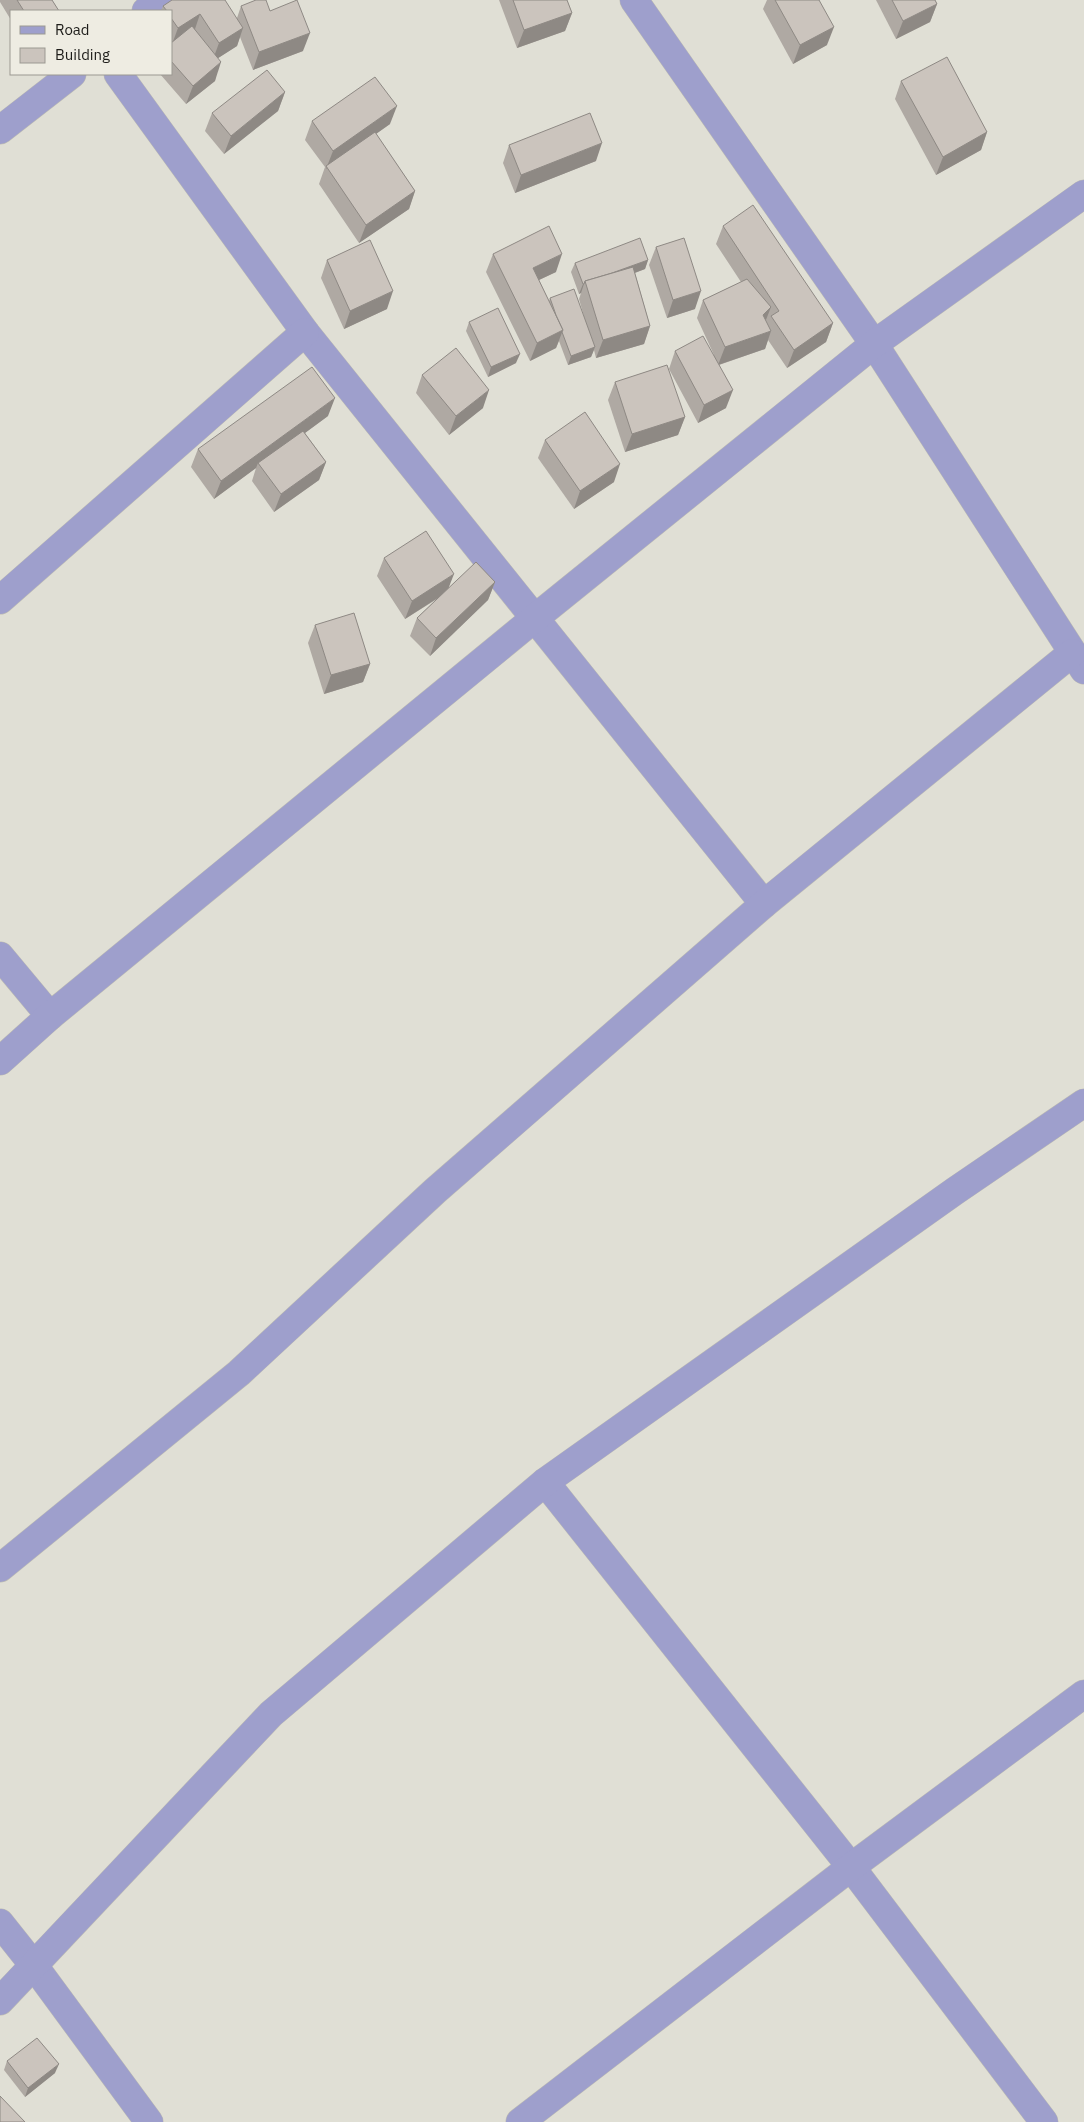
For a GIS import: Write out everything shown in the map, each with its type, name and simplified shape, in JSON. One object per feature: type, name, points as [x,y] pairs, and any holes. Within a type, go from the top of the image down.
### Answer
[{"type":"street","points":[[147,10],[159,0]]},
{"type":"street","points":[[0,1568],[238,1373],[435,1191],[764,904],[1078,662],[874,344],[634,0]]},
{"type":"street","points":[[0,130],[71,75]]},
{"type":"street","points":[[119,75],[305,332],[764,904]]},
{"type":"street","points":[[0,1061],[50,1016],[535,618],[874,344],[1084,194]]},
{"type":"street","points":[[0,600],[305,332]]},
{"type":"street","points":[[0,956],[50,1016]]},
{"type":"street","points":[[0,2001],[35,1967],[271,1714],[545,1482],[955,1191],[1084,1103]]},
{"type":"street","points":[[545,1482],[851,1867],[1044,2122]]},
{"type":"street","points":[[520,2122],[851,1867],[1084,1694]]},
{"type":"street","points":[[0,1924],[35,1967],[149,2122]]},
{"type":"building","points":[[17,0],[52,0],[58,10],[23,10]]},
{"type":"building","points":[[172,0],[225,0],[243,28],[219,43],[200,14],[178,28],[172,19],[172,10],[166,10],[163,6]]},
{"type":"building","points":[[256,0],[266,0],[270,11],[297,0],[310,33],[259,52],[241,6]]},
{"type":"building","points":[[513,0],[567,0],[572,13],[524,30]]},
{"type":"building","points":[[775,0],[819,0],[834,27],[800,45]]},
{"type":"building","points":[[892,0],[935,0],[937,4],[903,21]]},
{"type":"building","points":[[192,26],[221,62],[193,86],[172,62],[172,42]]},
{"type":"building","points":[[947,57],[987,132],[943,157],[901,81]]},
{"type":"building","points":[[267,70],[285,92],[231,136],[212,113]]},
{"type":"building","points":[[375,77],[397,106],[333,151],[312,121]]},
{"type":"building","points":[[590,113],[602,143],[521,175],[509,145]]},
{"type":"building","points":[[375,132],[415,191],[366,225],[326,166]]},
{"type":"building","points":[[753,205],[833,323],[794,350],[771,316],[779,311],[723,226]]},
{"type":"building","points":[[549,226],[562,254],[533,268],[563,330],[537,343],[493,254]]},
{"type":"building","points":[[640,238],[648,260],[585,281],[583,284],[575,263]]},
{"type":"building","points":[[684,238],[701,291],[673,300],[656,247]]},
{"type":"building","points":[[370,240],[393,291],[350,311],[327,260]]},
{"type":"building","points":[[633,267],[650,326],[603,340],[585,281]]},
{"type":"building","points":[[747,279],[771,307],[763,315],[771,331],[725,347],[703,300]]},
{"type":"building","points":[[574,289],[595,347],[571,356],[550,298]]},
{"type":"building","points":[[498,308],[520,354],[491,367],[469,322]]},
{"type":"building","points":[[703,336],[733,390],[704,405],[675,351]]},
{"type":"building","points":[[456,348],[489,390],[456,416],[422,375]]},
{"type":"building","points":[[667,365],[685,417],[632,434],[615,382]]},
{"type":"building","points":[[312,367],[335,398],[221,481],[198,449]]},
{"type":"building","points":[[585,412],[620,464],[580,491],[545,440]]},
{"type":"building","points":[[303,431],[326,462],[281,494],[258,463]]},
{"type":"building","points":[[426,531],[454,574],[412,601],[384,558]]},
{"type":"building","points":[[476,562],[495,582],[436,638],[417,618]]},
{"type":"building","points":[[354,613],[370,664],[331,675],[315,625]]},
{"type":"building","points":[[37,2038],[59,2064],[28,2088],[7,2061]]},
{"type":"building","points":[[0,2096],[25,2122],[0,2122]]}]
